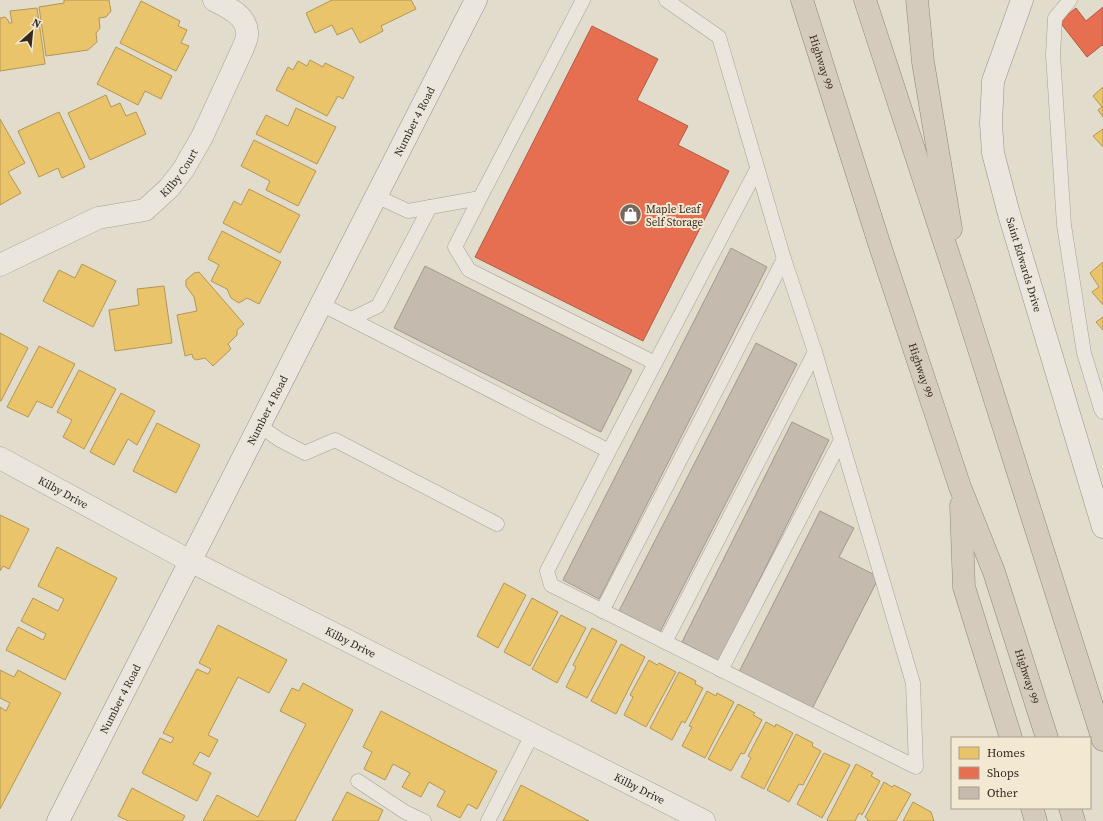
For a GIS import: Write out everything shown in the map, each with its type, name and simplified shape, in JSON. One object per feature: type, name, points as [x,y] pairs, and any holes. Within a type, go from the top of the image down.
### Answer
[{"type":"highway","name":"Highway 99","points":[[802,0],[880,246],[960,487],[994,572],[1047,737]]},
{"type":"highway","points":[[865,0],[963,299],[1103,740]]},
{"type":"highway","points":[[918,0],[923,62],[963,299]]},
{"type":"highway","points":[[960,487],[964,587],[1011,737]]},
{"type":"highway","points":[[1032,809],[1036,821]]},
{"type":"highway","points":[[1070,809],[1074,821]]},
{"type":"street","name":"Kilby Court","points":[[0,265],[98,218],[145,210],[170,188],[183,170],[202,137],[243,48],[248,32],[243,20],[231,9],[214,0]]},
{"type":"street","name":"Number 4 Road","points":[[58,821],[258,425],[322,304],[476,0]]},
{"type":"street","name":"Saint Edwards Drive","points":[[1022,0],[993,81],[991,123],[993,154],[1009,214],[1102,517]]},
{"type":"street","name":"Kilby Drive","points":[[0,458],[190,561],[533,733],[692,818]]},
{"type":"lane","points":[[583,0],[456,247],[469,270],[655,363]]},
{"type":"lane","points":[[666,0],[719,37],[784,260],[815,352],[913,683],[916,767],[551,585],[547,570],[757,169]]},
{"type":"lane","points":[[1070,0],[1055,18],[1053,55],[1064,225],[1084,353],[1103,412]]},
{"type":"lane","points":[[376,196],[408,211],[480,198]]},
{"type":"lane","points":[[352,319],[378,306],[430,207]]},
{"type":"lane","points":[[602,611],[784,260]]},
{"type":"lane","points":[[322,304],[609,451]]},
{"type":"lane","points":[[665,642],[815,352]]},
{"type":"lane","points":[[258,425],[280,440],[305,453],[335,440],[497,524]]},
{"type":"lane","points":[[721,670],[841,440]]},
{"type":"lane","points":[[488,821],[533,733]]},
{"type":"lane","points":[[358,781],[403,817],[424,821]]},
{"type":"building: Homes","points":[[64,0],[109,0],[111,11],[106,17],[99,18],[100,28],[96,33],[97,42],[88,50],[46,56],[39,7],[64,3]]},
{"type":"building: Homes","points":[[332,0],[411,0],[416,9],[381,26],[383,31],[360,43],[352,28],[337,35],[332,25],[315,33],[306,13]]},
{"type":"building: Homes","points":[[141,1],[180,21],[178,26],[187,30],[181,43],[189,46],[176,71],[120,43]]},
{"type":"building: Homes","points":[[37,8],[45,64],[0,71],[0,18],[5,17],[9,23],[12,23],[10,11]]},
{"type":"building: Homes","points":[[116,47],[172,76],[161,99],[145,91],[138,105],[97,84]]},
{"type":"building: Homes","points":[[310,60],[323,67],[325,63],[354,77],[343,99],[338,96],[327,116],[276,90],[288,67],[293,70],[298,61],[307,66]]},
{"type":"building: Homes","points":[[1103,87],[1103,117],[1098,110],[1102,107],[1093,96]]},
{"type":"building: Homes","points":[[106,95],[111,107],[120,103],[126,116],[136,112],[146,134],[90,160],[68,113]]},
{"type":"building: Homes","points":[[296,108],[336,127],[317,164],[256,134],[266,115],[288,126]]},
{"type":"building: Homes","points":[[59,112],[85,167],[62,178],[58,168],[39,177],[18,131]]},
{"type":"building: Homes","points":[[0,119],[25,163],[8,172],[21,193],[0,205]]},
{"type":"building: Homes","points":[[1103,129],[1103,147],[1093,136]]},
{"type":"building: Homes","points":[[254,140],[316,171],[298,206],[266,190],[270,181],[241,166]]},
{"type":"building: Homes","points":[[249,189],[300,215],[280,253],[223,223],[234,201],[241,205]]},
{"type":"building: Homes","points":[[222,231],[281,262],[259,304],[247,298],[239,303],[231,298],[227,289],[211,281],[219,265],[208,259]]},
{"type":"building: Homes","points":[[1103,262],[1103,305],[1092,292],[1099,287],[1090,273]]},
{"type":"building: Homes","points":[[82,264],[116,281],[93,327],[43,301],[59,270],[75,278]]},
{"type":"building: Homes","points":[[199,272],[244,324],[237,330],[237,335],[228,344],[231,349],[213,366],[205,358],[196,360],[193,358],[192,354],[185,356],[177,315],[197,311],[194,297],[186,286],[186,280],[194,273]]},
{"type":"building: Homes","points":[[164,286],[172,343],[115,351],[109,310],[139,305],[137,289]]},
{"type":"building: Homes","points":[[1103,317],[1103,330],[1096,322]]},
{"type":"building: Homes","points":[[0,333],[28,348],[1,401],[0,401]]},
{"type":"building: Homes","points":[[39,346],[75,364],[52,408],[37,401],[28,417],[7,407]]},
{"type":"building: Homes","points":[[79,370],[116,389],[84,449],[63,437],[72,420],[57,412]]},
{"type":"building: Homes","points":[[121,393],[155,411],[137,445],[128,439],[114,465],[90,452]]},
{"type":"building: Homes","points":[[157,423],[200,445],[176,493],[133,471]]},
{"type":"building: Homes","points":[[0,515],[29,529],[9,569],[3,566],[0,571]]},
{"type":"building: Homes","points":[[57,547],[117,578],[65,680],[6,650],[18,627],[43,640],[46,634],[21,621],[33,598],[58,611],[64,599],[38,586]]},
{"type":"building: Homes","points":[[504,583],[526,595],[498,648],[477,636]]},
{"type":"building: Homes","points":[[532,598],[558,612],[530,666],[504,652]]},
{"type":"building: Homes","points":[[561,615],[586,628],[557,683],[532,669]]},
{"type":"building: Homes","points":[[218,625],[287,660],[269,693],[238,677],[208,735],[218,740],[209,757],[200,752],[193,764],[211,773],[197,801],[142,773],[160,738],[171,743],[174,738],[163,733],[197,669],[208,674],[211,669],[199,663]]},
{"type":"building: Homes","points":[[592,628],[617,641],[587,698],[566,687],[576,667],[573,665]]},
{"type":"building: Homes","points":[[621,644],[645,657],[616,714],[591,701]]},
{"type":"building: Homes","points":[[649,660],[657,665],[659,663],[676,672],[646,727],[624,715],[633,697],[630,695]]},
{"type":"building: Homes","points":[[0,670],[14,677],[18,670],[61,693],[0,809],[0,707],[6,711],[10,703],[0,698]]},
{"type":"building: Homes","points":[[679,672],[696,681],[695,684],[703,688],[685,723],[682,721],[672,740],[650,728]]},
{"type":"building: Homes","points":[[303,683],[353,710],[295,821],[203,821],[217,795],[258,817],[306,724],[280,711],[292,688],[299,691]]},
{"type":"building: Homes","points":[[707,691],[716,696],[717,693],[734,702],[705,758],[682,746],[692,727],[689,726]]},
{"type":"building: Homes","points":[[738,704],[755,713],[753,715],[762,720],[744,754],[741,753],[731,771],[708,759]]},
{"type":"building: Homes","points":[[381,711],[497,771],[477,809],[468,804],[460,818],[437,806],[445,791],[429,782],[421,797],[402,787],[410,773],[393,764],[385,780],[364,769],[372,752],[363,747]]},
{"type":"building: Homes","points":[[766,722],[775,727],[776,724],[793,733],[764,789],[741,777],[751,758],[748,756]]},
{"type":"building: Homes","points":[[796,734],[813,743],[812,746],[821,751],[803,785],[799,784],[789,802],[767,790]]},
{"type":"building: Homes","points":[[824,753],[850,765],[822,818],[797,804]]},
{"type":"building: Homes","points":[[856,764],[873,773],[871,776],[880,781],[862,815],[859,813],[855,821],[828,821],[827,820]]},
{"type":"building: Homes","points":[[884,782],[892,787],[894,785],[911,794],[896,821],[867,821],[868,819],[865,817]]},
{"type":"building: Homes","points":[[521,785],[589,821],[503,821]]},
{"type":"building: Homes","points":[[132,788],[185,816],[182,821],[128,821],[118,816]]},
{"type":"building: Homes","points":[[347,792],[383,810],[378,821],[332,821]]},
{"type":"building: Homes","points":[[913,802],[931,812],[934,821],[903,821]]},
{"type":"building: Shops","points":[[1103,7],[1103,46],[1102,45],[1087,57],[1059,21],[1076,8],[1086,21]]},
{"type":"building: Shops","points":[[592,26],[658,59],[637,100],[688,126],[678,145],[729,171],[643,341],[475,257]]},
{"type":"building: Other","points":[[731,248],[767,267],[599,599],[563,580]]},
{"type":"building: Other","points":[[425,266],[632,370],[601,432],[394,328]]},
{"type":"building: Other","points":[[756,343],[797,364],[660,632],[619,611]]},
{"type":"building: Other","points":[[792,422],[829,440],[719,661],[682,642]]},
{"type":"building: Other","points":[[820,511],[854,528],[839,557],[879,577],[812,709],[739,672]]},
{"type":"place","name":"Maple Leaf Self Storage","points":[[630,215]]}]
